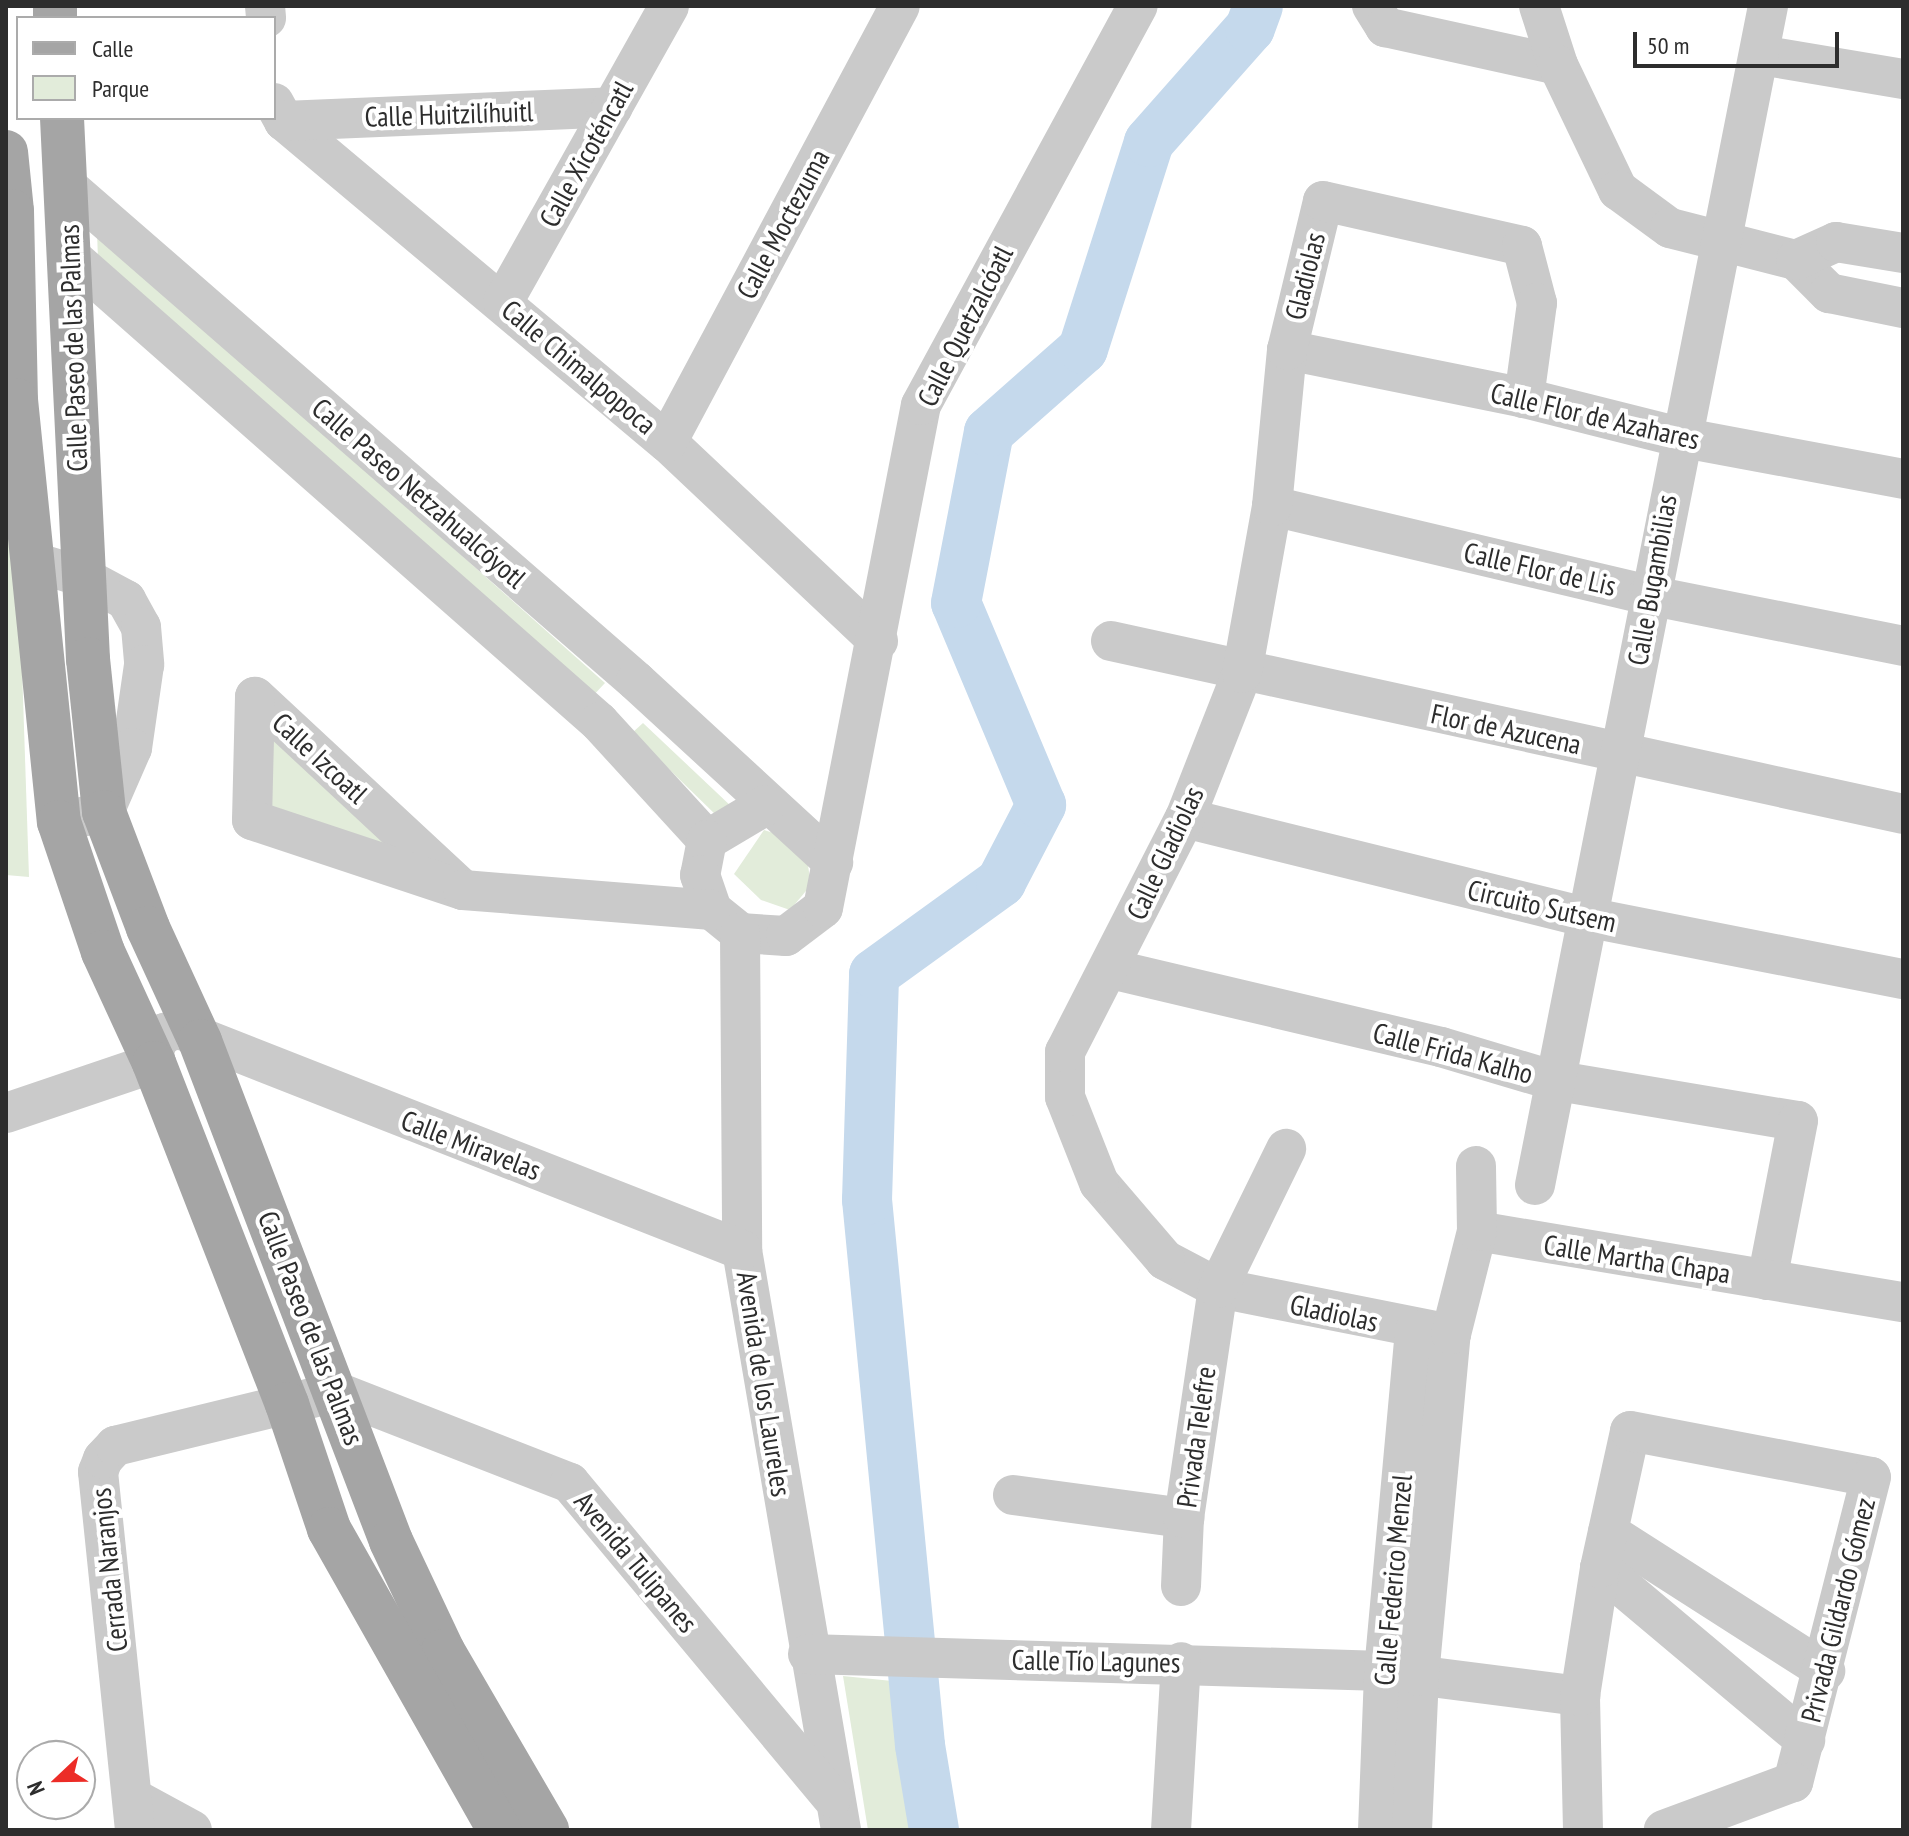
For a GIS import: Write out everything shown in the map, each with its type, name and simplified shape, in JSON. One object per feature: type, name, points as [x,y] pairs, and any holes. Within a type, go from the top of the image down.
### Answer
[{"type":"main road","name":"Calle Paseo de las Palmas","points":[[62,120],[83,577],[104,812],[148,928],[200,1041],[337,1392],[391,1541],[443,1651],[547,1830]]},
{"type":"main road","name":"Calle Paseo de las Palmas","points":[[6,152],[16,400],[59,822],[103,952],[154,1063],[287,1404],[329,1529],[499,1830]]},
{"type":"street","name":"Calle Xicoténcatl","points":[[503,302],[669,6]]},
{"type":"street","name":"Calle Moctezuma","points":[[667,442],[900,6]]},
{"type":"street","name":"Calle Quetzalcóatl","points":[[833,862],[878,641],[921,405],[1138,6]]},
{"type":"street","points":[[1372,6],[1385,27],[1558,65]]},
{"type":"street","points":[[1539,6],[1558,65],[1618,190],[1670,228],[1796,260],[1829,293],[1903,308]]},
{"type":"street","name":"Calle Bugambilias","points":[[1535,1185],[1552,1080],[1622,754],[1648,595],[1679,437],[1725,244],[1768,6]]},
{"type":"street","points":[[1760,55],[1903,79]]},
{"type":"street","name":"Calle Huitzilíhuitl","points":[[279,112],[613,107]]},
{"type":"street","name":"Calle Chimalpopoca","points":[[279,112],[667,442],[878,641]]},
{"type":"street","name":"Calle Paseo Netzahualcóyotl","points":[[67,186],[636,681],[766,805]]},
{"type":"street","name":"Gladiolas","points":[[1287,350],[1323,201],[1522,246],[1537,303],[1524,398]]},
{"type":"street","points":[[1796,260],[1836,242],[1903,253]]},
{"type":"street","name":"Calle Paseo Netzahualcóyotl","points":[[70,256],[599,722],[707,840]]},
{"type":"street","name":"Calle Flor de Azahares","points":[[1287,350],[1524,398],[1679,437],[1903,479]]},
{"type":"street","name":"Calle Gladiolas","points":[[1218,1288],[1165,1260],[1127,1222],[1099,1183],[1065,1097],[1065,1052],[1111,969],[1185,818],[1242,673],[1272,506],[1287,350]]},
{"type":"street","name":"Calle Flor de Lis","points":[[1272,506],[1648,595],[1903,646]]},
{"type":"street","points":[[31,561],[83,577]]},
{"type":"street","name":"Flor de Azucena","points":[[1111,641],[1242,673],[1903,814]]},
{"type":"street","points":[[599,722],[636,681]]},
{"type":"street","name":"Calle Izcoatl","points":[[463,890],[255,697],[252,820],[463,890],[726,922]]},
{"type":"street","points":[[766,805],[833,862],[823,908],[786,936],[726,922],[700,875],[707,840],[766,805]]},
{"type":"street","points":[[59,822],[104,812]]},
{"type":"street","name":"Circuito Sutsem","points":[[1185,818],[1586,917],[1903,979]]},
{"type":"street","name":"Avenida de los Laureles","points":[[726,922],[742,1250],[836,1814]]},
{"type":"street","name":"Calle Frida Kalho","points":[[1111,969],[1441,1047],[1552,1080],[1798,1121],[1767,1280]]},
{"type":"street","name":"Calle Miravelas","points":[[154,1063],[155,1045],[164,1033],[179,1029],[200,1041],[742,1250]]},
{"type":"street","points":[[10,1112],[154,1063]]},
{"type":"street","name":"Privada Telefre","points":[[1181,1586],[1184,1518],[1218,1288],[1286,1149]]},
{"type":"street","points":[[1433,1332],[1477,1231],[1476,1166]]},
{"type":"street","name":"Calle Martha Chapa","points":[[1477,1231],[1903,1302]]},
{"type":"street","name":"Gladiolas","points":[[1218,1288],[1433,1332]]},
{"type":"street","name":"Calle Federico Menzel","points":[[1378,1830],[1401,1673],[1433,1332]]},
{"type":"street","name":"Cerrada Naranjos","points":[[134,1814],[98,1472],[103,1459],[115,1446],[337,1392]]},
{"type":"street","name":"Avenida Tulipanes","points":[[337,1392],[570,1483],[836,1814]]},
{"type":"street","name":"Privada Gildardo Gómez","points":[[1583,1830],[1580,1696],[1604,1550],[1630,1431],[1871,1477],[1825,1671],[1793,1782],[1664,1830]]},
{"type":"street","points":[[1013,1495],[1184,1518]]},
{"type":"street","points":[[1604,1550],[1825,1671]]},
{"type":"street","points":[[1604,1550],[1805,1740]]},
{"type":"street","name":"Calle Tío Lagunes","points":[[808,1654],[929,1660],[1181,1662],[1401,1673]]},
{"type":"street","points":[[1171,1830],[1181,1662]]},
{"type":"street","points":[[1401,1673],[1580,1696]]},
{"type":"street","name":"Calle Federico Menzel","points":[[1401,1673],[1412,1830]]},
{"type":"street","points":[[134,1814],[192,1830]]},
{"type":"green space","points":[[97,231],[605,683],[590,699],[98,260]]},
{"type":"green space","points":[[6,278],[9,279],[29,877],[6,875]]},
{"type":"green space","points":[[643,723],[733,808],[720,819],[632,733]]},
{"type":"green space","points":[[264,731],[408,859],[259,808]]},
{"type":"green space","points":[[764,830],[792,839],[807,859],[811,885],[790,910],[761,900],[734,874]]},
{"type":"green space","points":[[843,1676],[902,1682],[925,1830],[868,1830]]},
{"type":"waterway","points":[[934,1830],[920,1745],[867,1200],[874,974],[1001,882],[1041,805],[956,603],[989,432],[1083,349],[1149,142],[1250,28],[1258,6]]}]
